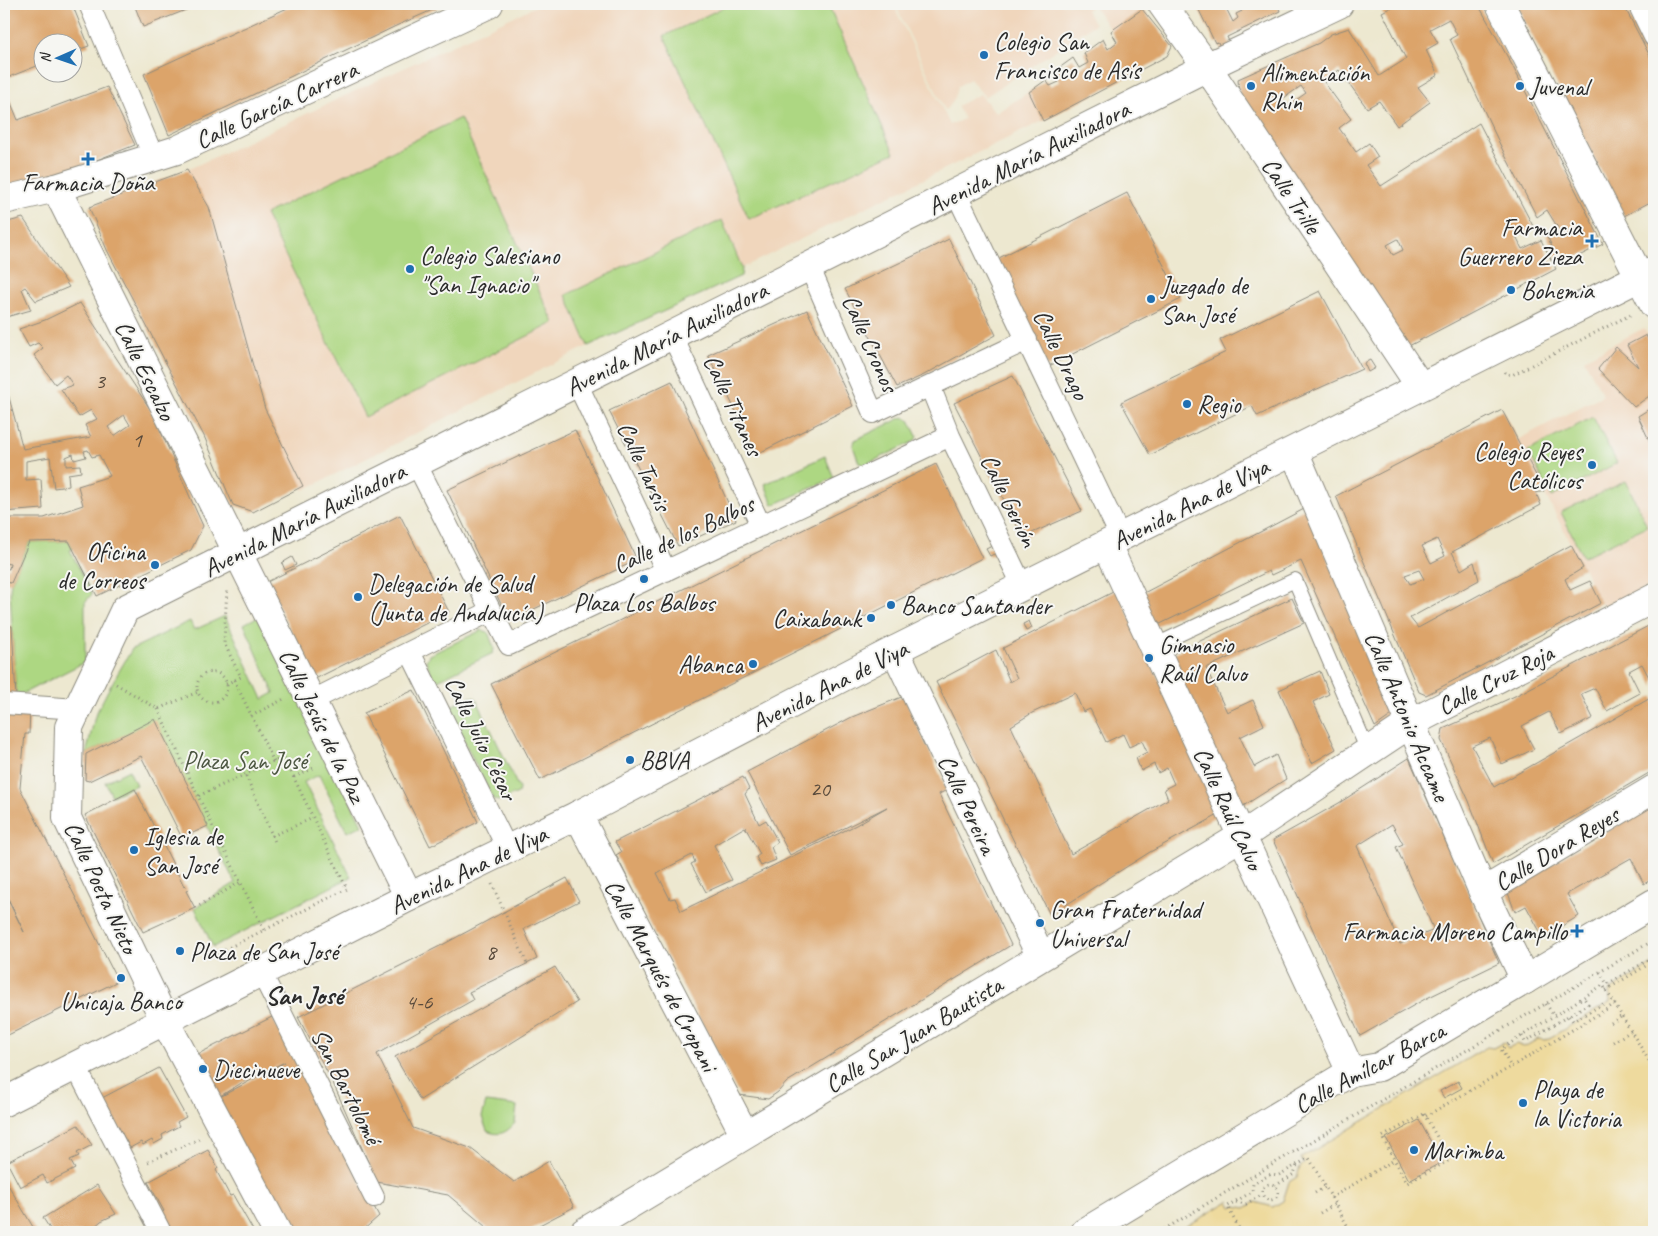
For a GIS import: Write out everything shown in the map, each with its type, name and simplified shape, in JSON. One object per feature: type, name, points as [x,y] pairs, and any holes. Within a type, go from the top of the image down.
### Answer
[{"type":"street","points":[[89,4],[154,158]]},
{"type":"street","name":"Calle García Carrera","points":[[4,200],[56,188],[176,150],[489,4]]},
{"type":"street","name":"Calle Trille","points":[[1162,4],[1207,67],[1420,386]]},
{"type":"street","name":"Avenida María Auxiliadora","points":[[125,609],[1207,67],[1302,12],[1339,4]]},
{"type":"street","points":[[1500,4],[1647,273],[1654,305]]},
{"type":"street","points":[[1638,4],[1654,37]]},
{"type":"street","name":"Calle Escalzo","points":[[56,188],[237,552]]},
{"type":"street","name":"Calle Drago","points":[[956,193],[1027,340],[1114,541]]},
{"type":"street","name":"Calle Cronos","points":[[809,266],[873,413],[930,386]]},
{"type":"street","name":"Avenida Ana de Viya","points":[[4,1102],[507,848],[578,815],[895,650],[1647,273]]},
{"type":"street","name":"Calle Titanes","points":[[672,335],[761,526]]},
{"type":"street","points":[[950,436],[930,386],[1027,340]]},
{"type":"street","name":"Calle Tarsis","points":[[577,383],[666,571]]},
{"type":"street","name":"Calle de los Balbos","points":[[491,611],[509,645],[950,436]]},
{"type":"street","name":"Calle Gerión","points":[[950,436],[1023,587]]},
{"type":"street","name":"Calle Antonio Accame","points":[[1294,451],[1483,892],[1525,980]]},
{"type":"street","points":[[300,699],[410,652],[491,611],[416,463]]},
{"type":"street","name":"Calle Raúl Calvo","points":[[1114,541],[1154,646],[1351,1072]]},
{"type":"street","name":"Calle Jesús de la Paz","points":[[237,552],[300,699],[409,897]]},
{"type":"street","name":"Calle Cruz Roja","points":[[1242,836],[1411,723],[1654,598]]},
{"type":"street","name":"Calle Poeta Nieto","points":[[125,609],[70,727],[67,818],[165,1021],[277,1232]]},
{"type":"street","name":"Calle Pereira","points":[[895,650],[1041,957]]},
{"type":"street","name":"Calle Julio César","points":[[410,652],[507,848]]},
{"type":"street","points":[[4,704],[78,709]]},
{"type":"street","name":"Calle Dora Reyes","points":[[1483,892],[1654,789]]},
{"type":"street","name":"Calle Marqués de Cropani","points":[[578,815],[745,1135]]},
{"type":"street","name":"Calle San Juan Bautista","points":[[584,1232],[1242,836]]},
{"type":"street","name":"Calle Amílcar Barca","points":[[1085,1232],[1351,1072],[1379,1067],[1654,903]]},
{"type":"street","name":"San Bartolomé","points":[[261,972],[374,1197]]},
{"type":"street","points":[[76,1067],[161,1232]]},
{"type":"lane","points":[[1154,646],[1295,580],[1368,751]]},
{"type":"path","points":[[226,684],[241,677],[224,643],[227,581]]},
{"type":"path","points":[[207,672],[216,672],[221,675],[226,684],[225,694],[213,702],[203,699],[198,692],[197,682],[207,672]]},
{"type":"path","points":[[234,680],[274,762]]},
{"type":"path","points":[[113,682],[158,709],[198,796],[264,930]]},
{"type":"path","points":[[158,709],[198,692]]},
{"type":"path","points":[[251,716],[300,699]]},
{"type":"path","points":[[198,796],[246,776],[284,757],[347,889],[216,954]]},
{"type":"path","points":[[294,777],[323,764]]},
{"type":"path","points":[[246,776],[275,842]]},
{"type":"path","points":[[272,836],[313,818]]},
{"type":"path","points":[[482,861],[527,964]]},
{"type":"path","points":[[195,908],[241,882]]},
{"type":"path","points":[[1160,1232],[1654,940]]},
{"type":"path","points":[[1600,972],[1607,984],[1654,957]]},
{"type":"path","points":[[1606,990],[1654,961]]},
{"type":"path","points":[[1510,1067],[1501,1048],[1603,986],[1654,1069]]},
{"type":"path","points":[[1522,1036],[1525,1042],[1570,1016],[1588,1004],[1584,998]]},
{"type":"path","points":[[1570,1016],[1573,1021],[1605,1003]]},
{"type":"path","points":[[1546,1004],[1554,1016]]},
{"type":"path","points":[[1426,1116],[1450,1160],[1407,1183],[1382,1137],[1424,1114],[1426,1116],[1614,1004]]},
{"type":"path","points":[[1611,1023],[1622,1016]]},
{"type":"path","points":[[1613,1042],[1631,1031]]},
{"type":"path","points":[[129,1170],[222,1129]]},
{"type":"path","points":[[1241,1232],[1227,1206],[1252,1192],[1253,1184],[1271,1174],[1279,1175],[1308,1158],[1351,1232]]},
{"type":"path","points":[[1331,1198],[1394,1160]]},
{"type":"path","points":[[1275,1186],[1294,1174],[1297,1164]]},
{"type":"path","points":[[1258,1173],[1262,1179]]},
{"type":"path","points":[[1235,1202],[1246,1204],[1263,1194],[1263,1190],[1270,1184],[1275,1186],[1278,1192],[1274,1198],[1267,1198],[1263,1194]]},
{"type":"path","points":[[1315,1193],[1325,1187]]},
{"type":"path","points":[[1320,1213],[1335,1204]]},
{"type":"shaded area","points":[[540,4],[893,4],[950,125],[964,119],[957,106],[980,94],[996,113],[1029,92],[1043,121],[742,268],[722,220],[567,295],[588,346],[304,490],[265,409],[210,213],[187,170]]},
{"type":"shaded area","name":"Colegio San Francisco de Asís","points":[[895,4],[1138,4],[1142,9],[1111,31],[1093,5],[1086,10],[1095,24],[985,97],[970,79],[958,86],[952,103],[945,110]]},
{"type":"shaded area","name":"Colegio Reyes Católicos","points":[[1644,328],[1654,347],[1654,584],[1605,610],[1517,440],[1603,395],[1584,359]]},
{"type":"green space","points":[[730,4],[828,4],[894,153],[749,219],[664,36]]},
{"type":"green space","name":"Colegio Salesiano \"San Ignacio\"","points":[[460,118],[554,323],[365,417],[265,214]]},
{"type":"green space","points":[[722,220],[742,268],[741,276],[588,346],[566,295]]},
{"type":"green space","points":[[903,417],[909,420],[917,436],[915,441],[865,465],[859,463],[853,446],[855,440]]},
{"type":"green space","points":[[1593,417],[1617,463],[1552,497],[1528,451]]},
{"type":"green space","points":[[825,456],[834,478],[773,505],[765,484]]},
{"type":"green space","points":[[1626,481],[1647,526],[1583,557],[1561,512]]},
{"type":"green space","points":[[69,541],[73,549],[70,550],[92,594],[85,602],[85,662],[16,697],[11,583],[29,542]]},
{"type":"green space","name":"Plaza San José","points":[[225,616],[263,699],[274,693],[244,624],[259,616],[362,825],[347,832],[319,775],[304,782],[351,877],[213,947],[195,908],[235,883],[155,720],[86,754],[95,716],[132,649],[190,621],[194,630]]},
{"type":"green space","points":[[482,630],[488,632],[494,648],[493,653],[438,680],[433,678],[426,661],[429,655]]},
{"type":"green space","points":[[470,697],[476,698],[519,789],[518,793],[498,801],[493,799],[450,713],[451,706]]},
{"type":"green space","points":[[129,770],[136,785],[112,796],[105,782]]},
{"type":"green space","points":[[486,1102],[517,1106],[515,1123],[503,1133],[496,1134],[487,1131],[482,1117]]},
{"type":"sand","name":"Playa de la Victoria","points":[[1654,963],[1654,1232],[1177,1232],[1229,1201],[1232,1207],[1245,1208],[1255,1202],[1273,1207],[1283,1201],[1289,1182],[1297,1177],[1300,1167],[1304,1164],[1301,1158],[1487,1047],[1493,1048],[1504,1042],[1508,1048],[1516,1044],[1524,1047],[1538,1039],[1546,1040],[1610,1002],[1609,991]]},
{"type":"building","points":[[9,4],[72,4],[89,46],[82,48],[82,32],[32,32],[32,68],[4,79],[4,6]]},
{"type":"building","points":[[134,4],[201,4],[143,27]]},
{"type":"building","points":[[296,4],[446,4],[398,25],[169,135],[144,74]]},
{"type":"building","points":[[1196,4],[1224,4],[1233,22],[1238,18],[1236,14],[1242,11],[1238,4],[1277,4],[1280,11],[1227,37],[1232,48],[1222,52],[1218,42],[1215,43]]},
{"type":"building","points":[[1398,4],[1478,4],[1512,65],[1603,244],[1561,265],[1546,234],[1558,228],[1547,210],[1537,217],[1505,155],[1450,39],[1457,35],[1449,19],[1430,29],[1438,43],[1426,50],[1438,75],[1418,87],[1430,102],[1397,126],[1379,101],[1367,108],[1339,70],[1324,82],[1351,119],[1339,128],[1356,152],[1369,143],[1378,157],[1366,165],[1381,186],[1479,123],[1534,228],[1516,237],[1522,249],[1541,240],[1556,269],[1405,348],[1239,94],[1238,79],[1319,43],[1331,34],[1349,28],[1379,76],[1406,59],[1382,12]],"holes":[[[1301,86],[1306,93],[1286,107],[1281,100]],[[1398,239],[1403,250],[1393,255],[1387,245]]]},
{"type":"building","points":[[1516,4],[1623,4],[1654,64],[1654,200],[1624,216]]},
{"type":"building","points":[[1142,9],[1172,46],[1167,56],[1043,121],[1029,92],[1046,80],[1050,86],[1059,82],[1055,71],[1073,58],[1079,68],[1088,63],[1084,53],[1103,39],[1108,49],[1117,42],[1111,31]]},
{"type":"building","points":[[4,86],[18,120],[107,87],[135,145],[61,174],[4,186],[4,152],[9,149],[4,136]]},
{"type":"building","points":[[187,170],[209,207],[265,409],[303,486],[253,512],[233,505],[204,436],[107,250],[89,207]]},
{"type":"building","points":[[1127,193],[1181,299],[1047,367],[993,261]]},
{"type":"building","points":[[23,218],[69,287],[36,301],[25,287],[22,289],[31,310],[6,317],[4,313],[4,223]]},
{"type":"building","points":[[949,239],[996,335],[924,375],[897,387],[845,289]]},
{"type":"building","points":[[1320,291],[1362,369],[1257,416],[1252,406],[1150,455],[1121,402],[1226,352],[1220,340]]},
{"type":"building","points":[[80,303],[152,412],[203,526],[191,550],[97,596],[69,541],[29,542],[11,583],[4,582],[4,568],[9,569],[10,564],[4,563],[4,535],[8,518],[44,518],[83,505],[78,486],[110,476],[99,455],[92,457],[88,450],[84,451],[86,457],[74,460],[73,454],[66,457],[66,466],[80,465],[81,472],[68,474],[69,486],[54,488],[50,457],[26,461],[26,480],[41,479],[43,509],[4,512],[4,379],[23,449],[91,437],[85,425],[97,419],[91,410],[79,417],[61,389],[73,385],[66,375],[55,384],[34,355],[43,348],[38,343],[29,347],[19,329],[45,320]],"holes":[[[124,415],[130,425],[114,436],[108,427]]]},
{"type":"building","points":[[807,310],[853,406],[757,454],[708,355]]},
{"type":"building","points":[[1646,335],[1654,353],[1654,400],[1652,394],[1634,407],[1598,369],[1616,347],[1638,367],[1627,345]]},
{"type":"building","points":[[1370,360],[1375,368],[1368,372],[1364,363]]},
{"type":"building","points":[[1013,376],[1082,511],[1023,537],[954,403]]},
{"type":"building","points":[[672,381],[736,520],[678,546],[609,411]]},
{"type":"building","points":[[1654,406],[1654,451],[1638,416]]},
{"type":"building","points":[[1502,410],[1544,491],[1536,493],[1541,505],[1452,552],[1461,570],[1474,562],[1479,580],[1410,618],[1418,628],[1571,545],[1583,568],[1565,579],[1570,590],[1590,581],[1601,603],[1426,695],[1419,692],[1336,496]],"holes":[[[1437,539],[1445,556],[1431,563],[1422,546]],[[1419,570],[1424,579],[1410,584],[1405,575]]]},
{"type":"building","points":[[575,430],[637,560],[509,621],[447,490]]},
{"type":"building","points":[[936,464],[982,558],[540,780],[491,684]]},
{"type":"building","points":[[1306,508],[1395,713],[1375,727],[1301,561],[1271,575],[1269,571],[1154,627],[1140,595]]},
{"type":"building","name":"Delegación de Salud (Junta de Andalucía)","points":[[400,515],[449,612],[315,679],[267,582]]},
{"type":"building","points":[[992,546],[996,553],[990,556],[986,549]]},
{"type":"building","points":[[292,557],[296,565],[285,570],[282,563]]},
{"type":"building","points":[[1117,590],[1222,813],[1150,852],[1050,915],[936,682],[996,650],[1010,682],[1017,678],[1003,648]],"holes":[[[1075,693],[1083,712],[1090,709],[1106,742],[1123,734],[1129,747],[1142,741],[1147,752],[1136,758],[1141,771],[1154,764],[1158,773],[1167,768],[1174,784],[1164,789],[1168,799],[1071,854],[1011,726],[1032,713]]]},
{"type":"building","points":[[1292,598],[1304,623],[1206,668],[1227,712],[1253,700],[1264,725],[1240,737],[1254,767],[1276,755],[1286,779],[1240,808],[1170,655]]},
{"type":"building","points":[[1029,621],[1032,628],[1026,631],[1023,624]]},
{"type":"building","points":[[1654,623],[1654,687],[1642,664],[1629,671],[1640,693],[1607,711],[1595,688],[1581,694],[1593,718],[1561,734],[1549,712],[1522,726],[1534,749],[1502,764],[1490,738],[1472,746],[1494,787],[1654,696],[1654,770],[1493,864],[1469,801],[1441,740],[1443,729],[1517,695]]},
{"type":"building","points":[[4,626],[12,626],[16,697],[4,697]]},
{"type":"building","points":[[1320,671],[1329,694],[1313,702],[1336,749],[1312,763],[1279,690]]},
{"type":"building","points":[[414,690],[478,822],[430,846],[364,713]]},
{"type":"building","points":[[904,696],[947,790],[939,794],[1011,945],[787,1082],[768,1099],[739,1095],[616,855],[621,852],[615,842],[743,777],[749,789],[745,794],[759,824],[766,820],[778,842],[771,847],[776,860],[761,866],[756,857],[760,854],[745,827],[714,845],[732,880],[706,892],[691,864],[695,862],[692,855],[657,873],[670,899],[675,898],[681,911],[856,825],[887,807],[790,855],[747,772],[852,717]]},
{"type":"building","points":[[4,709],[30,710],[29,734],[25,734],[20,788],[118,981],[4,1037],[4,892],[24,932],[4,890]]},
{"type":"building","points":[[155,719],[208,826],[182,838],[141,756],[89,781],[85,780],[86,754]]},
{"type":"building","points":[[1409,758],[1499,963],[1425,999],[1360,1036],[1273,840],[1339,803]],"holes":[[[1392,824],[1403,844],[1396,847],[1434,930],[1400,944],[1357,846]]]},
{"type":"building","name":"Iglesia de San José","points":[[135,789],[184,886],[188,890],[186,891],[195,908],[143,932],[85,815]]},
{"type":"building","points":[[1654,804],[1654,878],[1644,884],[1631,858],[1567,894],[1579,916],[1543,937],[1526,906],[1515,912],[1507,890]]},
{"type":"building","points":[[567,878],[579,901],[524,929],[537,959],[469,992],[473,1000],[377,1054],[413,1128],[470,1148],[514,1182],[549,1161],[574,1207],[526,1232],[492,1232],[448,1195],[377,1182],[333,1083],[298,1017],[444,944]]},
{"type":"building","points":[[555,967],[577,1002],[420,1100],[395,1057]]},
{"type":"building","points":[[272,1017],[379,1216],[361,1232],[292,1232],[190,1058]],"holes":[[[285,1062],[218,1098],[243,1082]]]},
{"type":"building","points":[[159,1068],[186,1117],[177,1122],[179,1126],[162,1135],[163,1139],[154,1144],[152,1140],[143,1145],[141,1142],[130,1148],[102,1098]]},
{"type":"building","points":[[1458,1081],[1462,1088],[1444,1098],[1440,1091]]},
{"type":"building","name":"Marimba","points":[[1419,1120],[1442,1162],[1409,1180],[1386,1138]]},
{"type":"building","points":[[78,1125],[92,1145],[77,1153],[79,1156],[70,1160],[75,1169],[47,1183],[43,1175],[20,1187],[7,1162]]},
{"type":"building","points":[[208,1150],[230,1196],[233,1195],[254,1232],[172,1232],[161,1213],[164,1211],[148,1182]]},
{"type":"building","points":[[4,1178],[36,1232],[4,1232]]},
{"type":"building","points":[[97,1185],[116,1214],[101,1221],[93,1228],[95,1231],[93,1232],[52,1232],[43,1218]]},
{"type":"place","name":"Colegio San Francisco de Asís","points":[[984,55]]},
{"type":"place","name":"Alimentación Rhin","points":[[1251,86]]},
{"type":"place","name":"Juvenal","points":[[1520,86]]},
{"type":"place","name":"Farmacia Doña","points":[[88,159]]},
{"type":"place","name":"Farmacia Guerrero Zieza","points":[[1592,241]]},
{"type":"place","name":"Colegio Salesiano \"San Ignacio\"","points":[[410,269]]},
{"type":"place","name":"Bohemia","points":[[1511,290]]},
{"type":"place","name":"Juzgado de San José","points":[[1151,299]]},
{"type":"place","name":"Regio","points":[[1187,404]]},
{"type":"place","name":"Colegio Reyes Católicos","points":[[1592,465]]},
{"type":"place","name":"Oficina de Correos","points":[[155,565]]},
{"type":"place","name":"Plaza Los Balbos","points":[[644,579]]},
{"type":"place","name":"Delegación de Salud (Junta de Andalucía)","points":[[358,597]]},
{"type":"place","name":"Banco Santander","points":[[891,605]]},
{"type":"place","name":"Caixabank","points":[[871,618]]},
{"type":"place","name":"Gimnasio Raúl Calvo","points":[[1149,658]]},
{"type":"place","name":"Abanca","points":[[753,664]]},
{"type":"place","name":"BBVA","points":[[630,760]]},
{"type":"place","name":"Iglesia de San José","points":[[134,850]]},
{"type":"place","name":"Gran Fraternidad Universal","points":[[1040,923]]},
{"type":"place","name":"Farmacia Moreno Campillo","points":[[1577,931]]},
{"type":"place","name":"Plaza de San José","points":[[180,951]]},
{"type":"place","name":"Unicaja Banco","points":[[121,978]]},
{"type":"place","name":"Diecinueve","points":[[203,1069]]},
{"type":"place","name":"Playa de la Victoria","points":[[1523,1103]]},
{"type":"place","name":"Marimba","points":[[1414,1150]]},
{"type":"district","name":"San José","points":[[304,995]]}]
